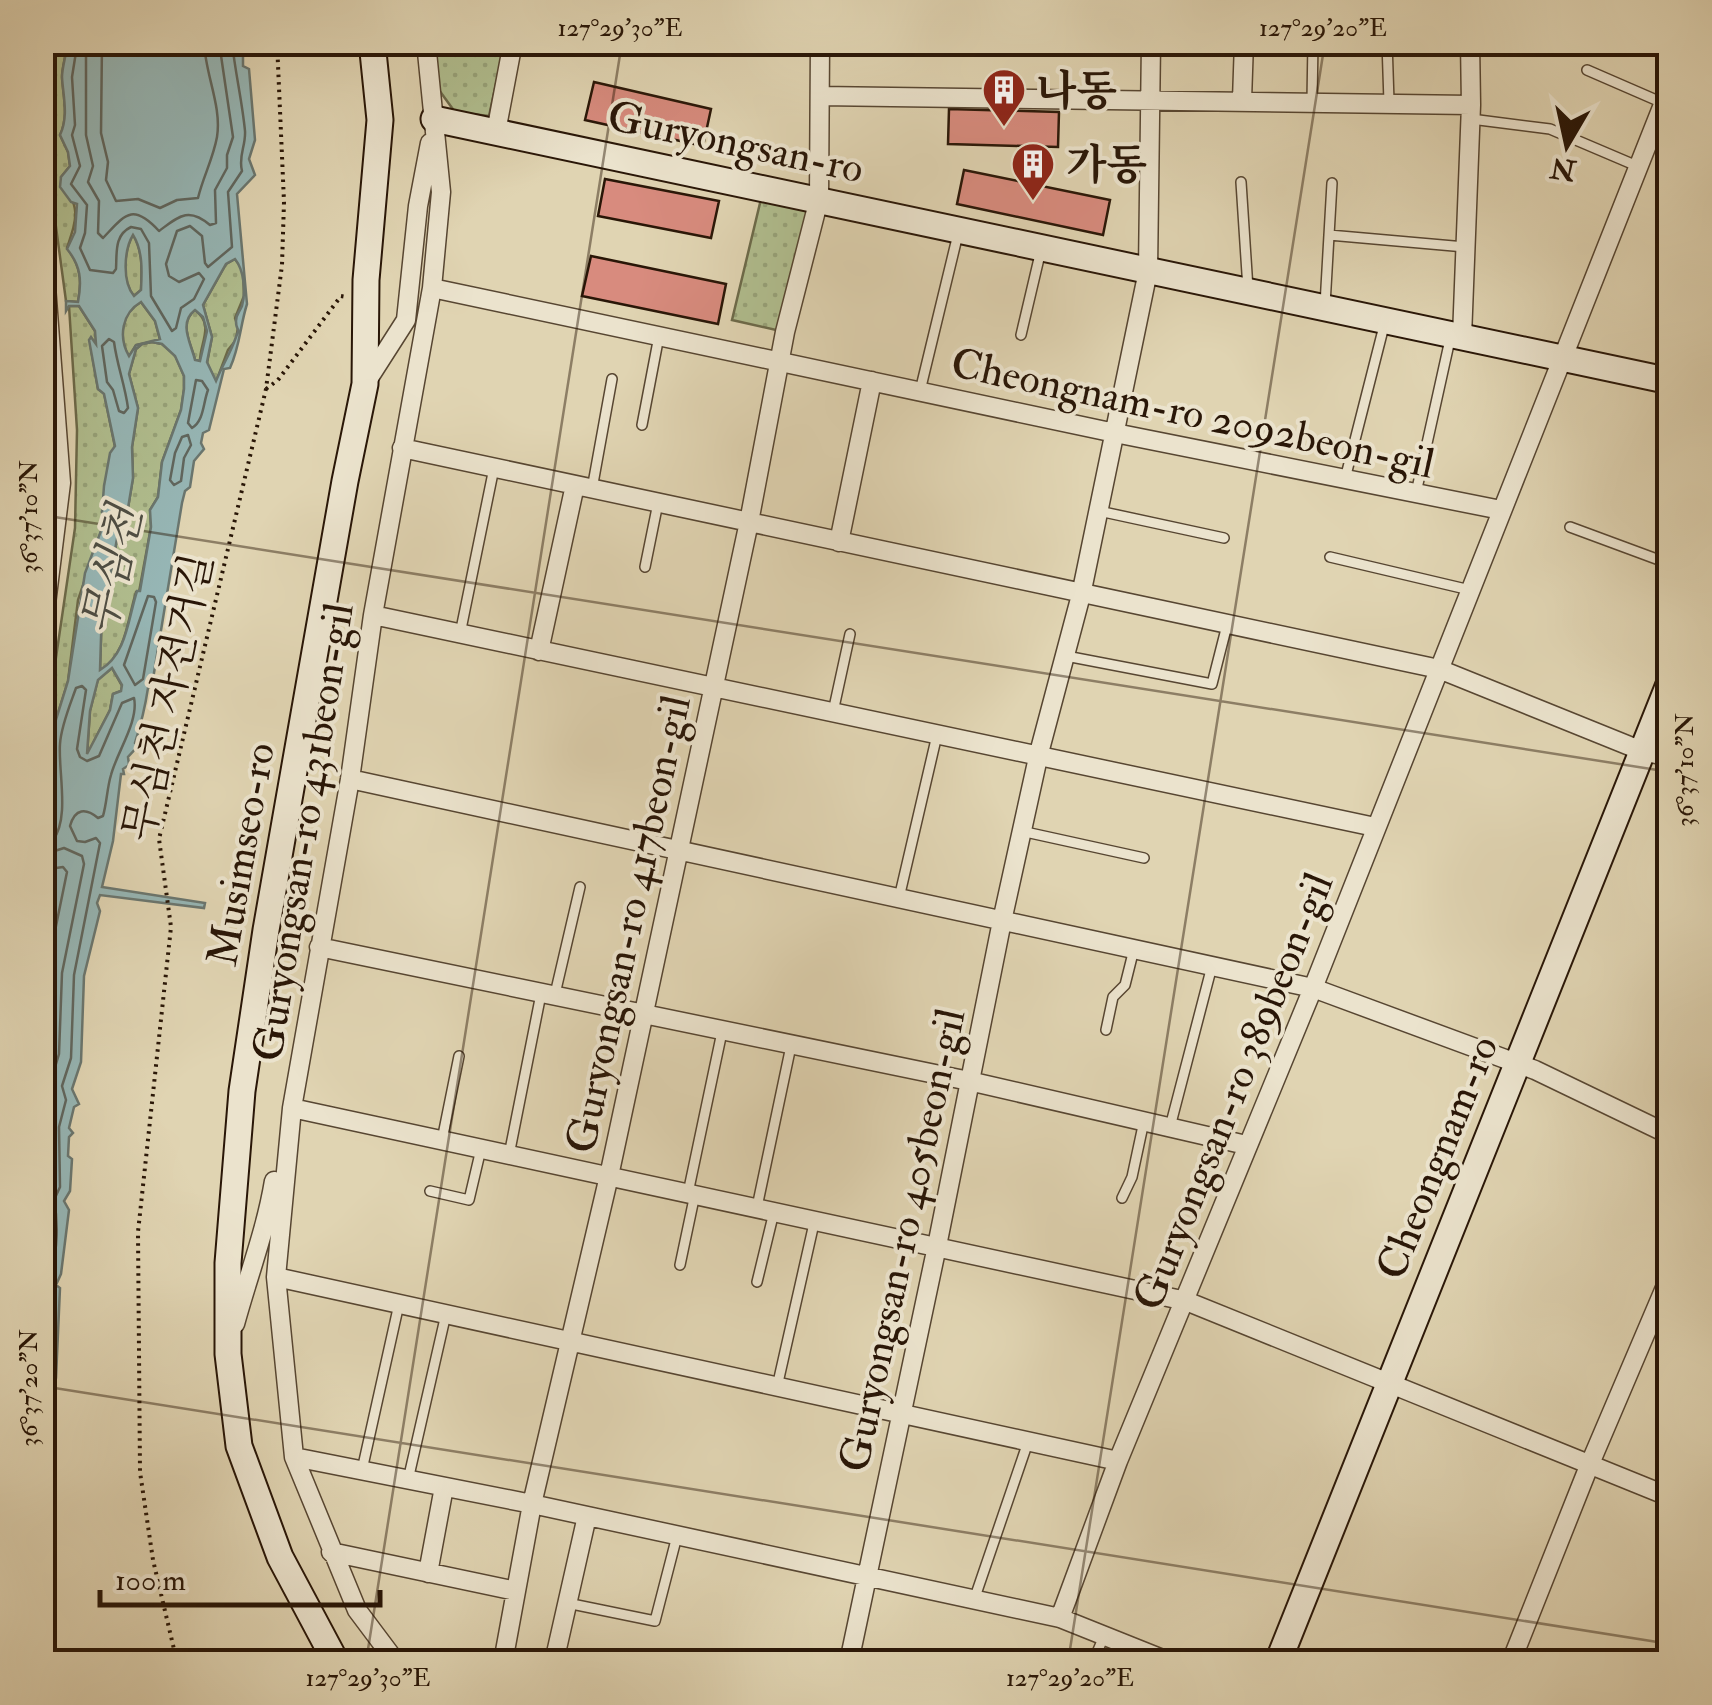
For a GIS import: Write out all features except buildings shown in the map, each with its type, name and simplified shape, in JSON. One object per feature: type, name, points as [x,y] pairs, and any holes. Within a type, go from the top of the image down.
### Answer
[{"type":"street","name":"Musimseo-ro","points":[[336,1662],[280,1558],[239,1446],[228,1354],[228,1263],[242,1091],[326,590],[365,384],[366,300],[380,120],[372,42]]},
{"type":"street","name":"Guryongsan-ro 431beon-gil","points":[[396,1662],[357,1610],[294,1457],[276,1277],[292,1108],[350,779],[372,616],[432,288],[441,192],[422,42]]},
{"type":"street","points":[[496,132],[513,42]]},
{"type":"street","name":"Guryongsan-ro 417beon-gil","points":[[503,1662],[532,1504],[609,1176],[750,522],[785,332],[819,199],[820,42]]},
{"type":"street","name":"Guryongsan-ro 405beon-gil","points":[[849,1662],[1021,832],[1081,595],[1148,270],[1152,42]]},
{"type":"street","points":[[1242,100],[1244,42]]},
{"type":"street","points":[[1456,336],[1465,247],[1470,42]]},
{"type":"street","name":"Guryongsan-ro 389beon-gil","points":[[1060,1618],[1118,1461],[1314,988],[1666,95]]},
{"type":"street","points":[[820,96],[1388,102],[1471,112]]},
{"type":"street","name":"Guryongsan-ro","points":[[434,119],[1670,381]]},
{"type":"street","points":[[365,384],[406,320],[418,206],[434,119]]},
{"type":"street","points":[[42,234],[61,483],[42,636]]},
{"type":"street","name":"Cheongnam-ro 2092beon-gil","points":[[432,288],[1115,434],[1500,510]]},
{"type":"street","points":[[839,542],[872,381]]},
{"type":"street","points":[[402,448],[1439,669],[1642,751],[1670,758]]},
{"type":"street","points":[[539,650],[556,573],[583,487]]},
{"type":"street","points":[[372,616],[1375,826]]},
{"type":"street","name":"Cheongnam-ro","points":[[1278,1662],[1670,682]]},
{"type":"street","points":[[350,779],[1314,988],[1535,1070],[1670,1135]]},
{"type":"street","points":[[318,947],[970,1081],[1246,1145]]},
{"type":"street","points":[[292,1108],[1186,1301],[1670,1498]]},
{"type":"street","points":[[228,1354],[253,1254],[267,1222],[279,1152],[288,1139]]},
{"type":"street","points":[[1512,1662],[1588,1466],[1670,1276]]},
{"type":"street","points":[[276,1277],[1118,1461]]},
{"type":"street","points":[[294,1457],[1060,1618],[1170,1662]]},
{"type":"street","points":[[428,1573],[444,1487]]},
{"type":"street","points":[[554,1662],[587,1516]]},
{"type":"street","points":[[331,1552],[516,1592]]},
{"type":"lane","points":[[1387,42],[1388,102]]},
{"type":"lane","points":[[1312,101],[1313,44]]},
{"type":"lane","points":[[1588,70],[1666,95]]},
{"type":"lane","points":[[1471,112],[1550,129],[1638,166]]},
{"type":"lane","points":[[1241,182],[1248,292]]},
{"type":"lane","points":[[1325,308],[1332,183]]},
{"type":"lane","points":[[920,391],[959,230]]},
{"type":"lane","points":[[1329,234],[1465,247]]},
{"type":"lane","points":[[1021,335],[1042,248]]},
{"type":"lane","points":[[1345,479],[1385,320]]},
{"type":"lane","points":[[642,425],[660,336]]},
{"type":"lane","points":[[1416,493],[1456,336]]},
{"type":"lane","points":[[583,487],[612,380]]},
{"type":"lane","points":[[460,634],[494,468]]},
{"type":"lane","points":[[645,567],[658,502]]},
{"type":"lane","points":[[1098,512],[1224,538]]},
{"type":"lane","points":[[1570,527],[1670,564]]},
{"type":"lane","points":[[1330,557],[1470,590]]},
{"type":"lane","points":[[1066,656],[1212,684],[1226,624]]},
{"type":"lane","points":[[833,712],[850,634]]},
{"type":"lane","points":[[899,898],[938,732]]},
{"type":"lane","points":[[1021,832],[1144,858]]},
{"type":"lane","points":[[509,1154],[524,1078],[580,887]]},
{"type":"lane","points":[[1106,1030],[1114,997],[1125,985],[1134,949]]},
{"type":"lane","points":[[1170,1127],[1212,966]]},
{"type":"lane","points":[[680,1265],[722,1032]]},
{"type":"lane","points":[[757,1282],[791,1046]]},
{"type":"lane","points":[[442,1140],[458,1056]]},
{"type":"lane","points":[[1122,1198],[1132,1178],[1144,1121]]},
{"type":"lane","points":[[430,1192],[469,1200],[481,1148]]},
{"type":"lane","points":[[777,1387],[815,1220]]},
{"type":"lane","points":[[362,1470],[399,1304]]},
{"type":"lane","points":[[408,1480],[446,1314]]},
{"type":"lane","points":[[974,1600],[1028,1442]]},
{"type":"lane","points":[[567,1603],[655,1621],[677,1536]]},
{"type":"lane","points":[[1092,1662],[1104,1636]]},
{"type":"path","name":"무심천 자전거길","points":[[177,1662],[153,1560],[140,1472],[138,1232],[172,927],[159,839],[266,389],[282,265],[277,42]]},
{"type":"path","points":[[266,389],[278,380],[341,296],[366,300]]},
{"type":"green space","points":[[42,43],[59,43],[66,51],[62,77],[65,113],[60,135],[70,166],[61,177],[75,212],[67,248],[79,274],[78,302],[66,301],[43,131]]},
{"type":"green space","points":[[430,43],[505,43],[489,116],[455,112],[439,90]]},
{"type":"green space","points":[[761,199],[816,211],[785,332],[732,320]]},
{"type":"green space","points":[[133,234],[142,268],[141,290],[134,296],[125,266]]},
{"type":"green space","points":[[235,259],[243,270],[244,296],[235,318],[236,340],[216,382],[207,363],[212,337],[203,305],[226,264]]},
{"type":"green space","points":[[141,302],[155,321],[160,340],[136,345],[129,357],[123,342],[123,326],[129,312]]},
{"type":"green space","points":[[69,306],[79,306],[95,331],[97,347],[91,349],[115,447],[102,512],[104,523],[78,600],[68,681],[50,739],[53,803],[43,799],[43,746],[75,528],[77,430]]},
{"type":"green space","points":[[195,310],[205,328],[200,361],[195,360],[186,327]]},
{"type":"green space","points":[[152,342],[162,344],[175,355],[184,376],[181,410],[162,462],[158,497],[150,510],[151,527],[139,592],[121,646],[100,671],[102,606],[133,478],[132,447],[138,408],[129,374],[136,349]]},
{"type":"green space","points":[[112,668],[121,691],[113,694],[110,710],[87,755],[90,711],[98,679]]},
{"type":"water","name":"무심천","points":[[59,43],[239,43],[243,47],[243,66],[249,69],[255,140],[249,159],[255,175],[237,194],[247,304],[233,360],[230,368],[224,369],[209,430],[203,433],[204,449],[194,461],[190,487],[182,503],[152,685],[135,743],[138,746],[121,774],[113,841],[102,887],[205,903],[204,908],[100,895],[97,903],[100,911],[84,976],[81,1062],[72,1089],[79,1104],[74,1107],[69,1128],[73,1133],[69,1137],[68,1156],[72,1159],[70,1191],[64,1201],[69,1210],[61,1274],[56,1285],[60,1288],[56,1378],[49,1401],[50,1444],[45,1444],[44,1453],[47,1499],[43,1518],[42,838],[48,831],[51,806],[43,799],[53,802],[50,739],[68,681],[85,573],[104,523],[104,486],[115,446],[89,340],[91,337],[96,344],[95,331],[79,306],[69,306],[66,311],[66,301],[78,302],[80,280],[67,249],[75,232],[77,204],[60,187],[61,177],[70,166],[60,135],[65,113],[62,77],[66,52]],"holes":[[[133,235],[141,261],[141,290],[134,296],[126,275]],[[235,259],[242,275],[243,300],[236,319],[238,330],[216,381],[207,362],[212,337],[203,305],[226,264]],[[141,302],[155,321],[160,339],[136,345],[129,356],[123,333],[130,312]],[[195,310],[203,317],[207,331],[200,361],[195,360],[187,333],[190,315]],[[152,342],[162,344],[175,356],[184,376],[184,389],[181,410],[162,462],[158,497],[150,510],[151,527],[140,591],[116,655],[100,670],[102,606],[133,478],[132,447],[138,408],[129,374],[136,349]],[[112,668],[122,685],[121,691],[113,694],[110,710],[87,754],[90,711],[98,680]]]},
{"type":"place","name":"나동","points":[[1004,128]]},
{"type":"place","name":"가동","points":[[1033,202]]}]
